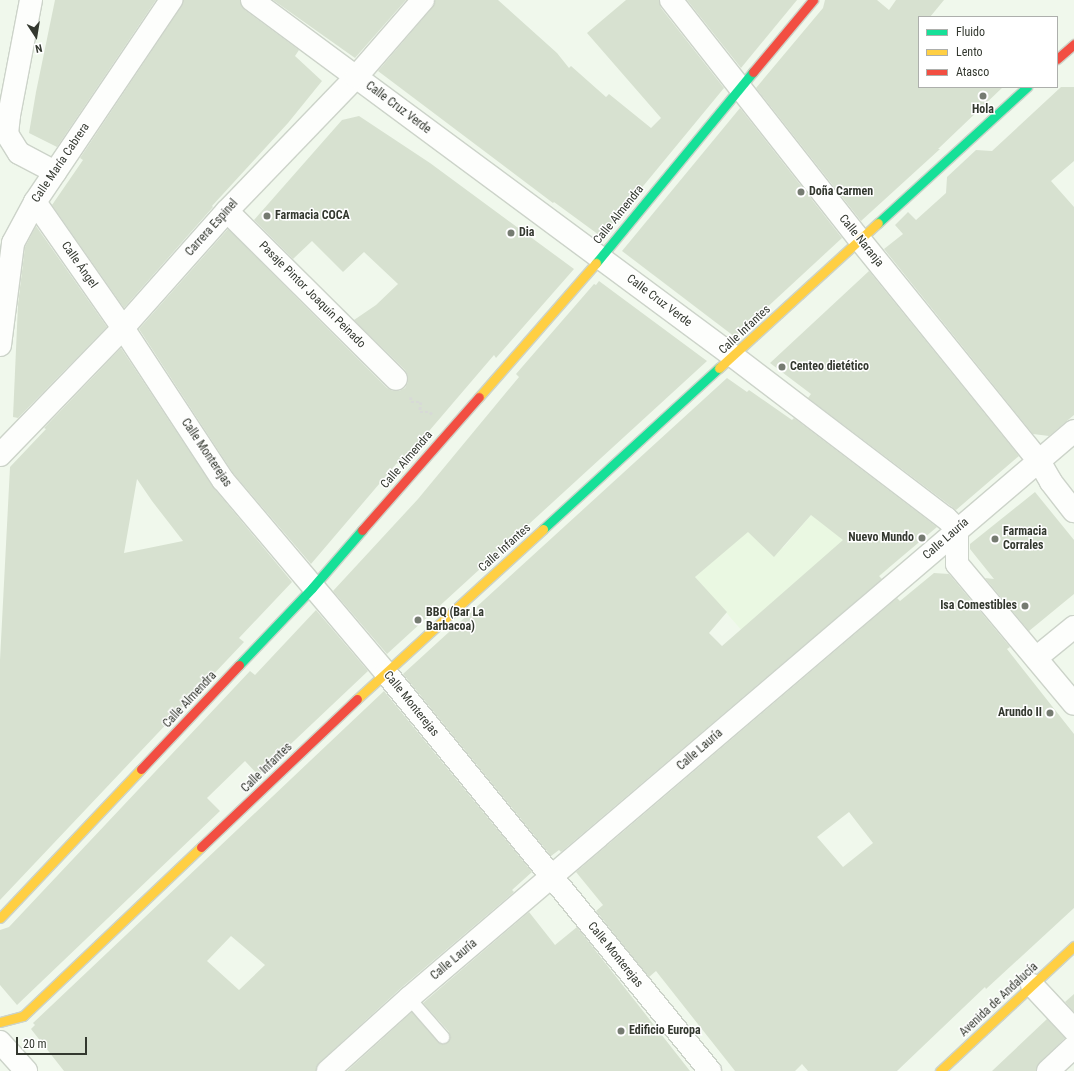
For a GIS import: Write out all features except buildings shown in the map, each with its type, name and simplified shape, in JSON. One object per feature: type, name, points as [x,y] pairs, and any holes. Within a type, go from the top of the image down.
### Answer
[{"type":"street","points":[[31,0],[9,116],[8,134],[19,154],[55,172]]},
{"type":"street","name":"Calle María Cabrera","points":[[0,345],[13,243],[35,202],[171,0]]},
{"type":"street","name":"Calle Cruz Verde","points":[[252,0],[733,356],[946,518],[957,529]]},
{"type":"street","name":"Carrera Espinel","points":[[0,455],[123,328],[227,210],[356,77],[423,0]]},
{"type":"street","name":"Calle Naranja","points":[[671,0],[860,240],[1039,461],[1050,482],[1074,511]]},
{"type":"street","name":"Calle Almendra","points":[[0,918],[312,588],[600,258],[813,0]]},
{"type":"street","points":[[1058,59],[1074,44]]},
{"type":"street","name":"Calle Infantes","points":[[0,1022],[23,1016],[386,673],[1026,88]]},
{"type":"street","name":"Calle Ángel","points":[[35,202],[123,328]]},
{"type":"street","name":"Pasaje Pintor Joaquín Peinado","points":[[227,210],[396,378]]},
{"type":"street","name":"Calle Monterejas","points":[[123,328],[223,480],[312,588],[386,673],[710,1071]]},
{"type":"street","name":"Calle Lauría","points":[[328,1071],[409,998],[552,878],[957,529],[1074,431]]},
{"type":"street","points":[[957,529],[956,564],[1074,704]]},
{"type":"street","points":[[1036,658],[1074,627]]},
{"type":"street","name":"Avenida de Andalucía","points":[[940,1071],[1074,946]]},
{"type":"street","points":[[1032,985],[1074,1030]]},
{"type":"street","points":[[0,1042],[26,1071]]},
{"type":"street","points":[[1048,1071],[1074,1046]]},
{"type":"lane","points":[[409,998],[443,1037]]},
{"type":"path","points":[[396,378],[399,390],[412,390],[411,402],[421,402],[420,412],[430,412],[448,431]]},
{"type":"shaded area","points":[[811,515],[871,551],[889,568],[837,614],[744,633],[695,577],[748,531],[765,548],[773,539],[783,548]]},
{"type":"traffic: fast","points":[[596,263],[753,72]]},
{"type":"traffic: fast","points":[[878,223],[1026,88]]},
{"type":"traffic: fast","points":[[543,529],[719,368]]},
{"type":"traffic: fast","points":[[239,665],[312,588],[362,530]]},
{"type":"traffic: slow","points":[[719,368],[878,223]]},
{"type":"traffic: slow","points":[[479,397],[596,263]]},
{"type":"traffic: slow","points":[[357,699],[543,529]]},
{"type":"traffic: slow","points":[[0,918],[141,769]]},
{"type":"traffic: slow","points":[[0,1022],[23,1016],[201,847]]},
{"type":"traffic: slow","points":[[940,1071],[1074,946]]},
{"type":"traffic: jam","points":[[753,72],[813,0]]},
{"type":"traffic: jam","points":[[1058,58],[1074,44]]},
{"type":"traffic: jam","points":[[362,530],[479,397]]},
{"type":"traffic: jam","points":[[141,769],[239,665]]},
{"type":"traffic: jam","points":[[201,847],[357,699]]},
{"type":"place","name":"Hola","points":[[983,96]]},
{"type":"place","name":"Doña Carmen","points":[[801,192]]},
{"type":"place","name":"Farmacia COCA","points":[[267,216]]},
{"type":"place","name":"Dia","points":[[511,233]]},
{"type":"place","name":"Centeo dietético","points":[[782,367]]},
{"type":"place","name":"Nuevo Mundo","points":[[922,538]]},
{"type":"place","name":"Farmacia Corrales","points":[[995,539]]},
{"type":"place","name":"Isa Comestibles","points":[[1025,606]]},
{"type":"place","name":"BBQ (Bar La Barbacoa)","points":[[418,620]]},
{"type":"place","name":"Arundo II","points":[[1050,713]]},
{"type":"place","name":"Edificio Europa","points":[[621,1031]]}]
